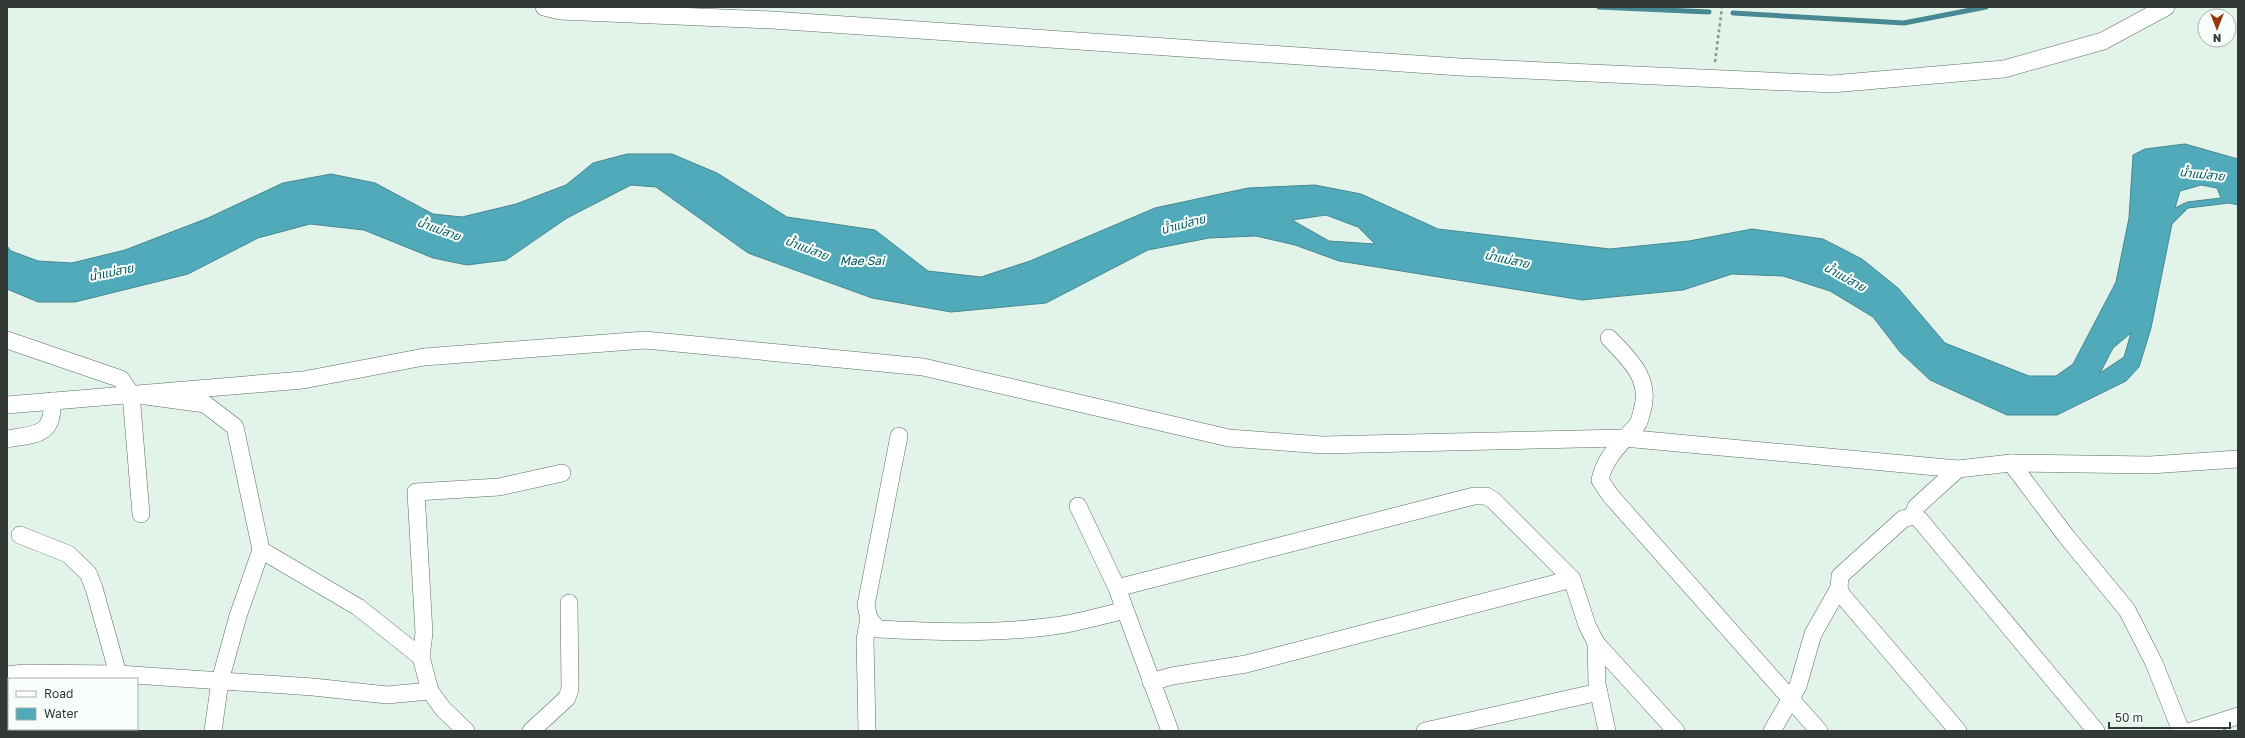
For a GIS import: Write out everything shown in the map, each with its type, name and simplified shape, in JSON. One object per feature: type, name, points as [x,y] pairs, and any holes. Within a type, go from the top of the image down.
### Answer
[{"type":"street","points":[[544,7],[560,11],[772,20],[1460,67],[1832,84],[2004,69],[2103,41],[2166,7]]},
{"type":"street","points":[[1609,338],[1637,369],[1645,388],[1645,401],[1638,424],[1609,456],[1602,468],[1600,480],[1610,494],[1819,731]]},
{"type":"street","points":[[7,340],[121,379],[131,394],[141,514]]},
{"type":"street","points":[[7,405],[303,380],[424,357],[645,340],[923,367],[1229,438],[1322,445],[1624,438],[1958,469],[2011,463],[2150,465],[2238,459]]},
{"type":"street","points":[[131,394],[205,404],[235,427],[261,550],[238,616],[220,681],[213,731]]},
{"type":"street","points":[[7,439],[35,434],[46,428],[53,416],[52,400]]},
{"type":"street","points":[[867,731],[865,639],[869,619],[866,605],[899,436]]},
{"type":"street","points":[[2011,463],[2066,536],[2127,610],[2154,664],[2181,731]]},
{"type":"street","points":[[1912,516],[1916,507],[1958,469]]},
{"type":"street","points":[[460,729],[430,691],[421,657],[424,626],[416,492],[499,487],[562,473]]},
{"type":"street","points":[[1117,588],[1474,496],[1486,496],[1493,500],[1572,579],[1587,625],[1596,643],[1676,731]]},
{"type":"street","points":[[1078,506],[1117,588],[1170,731]]},
{"type":"street","points":[[1772,731],[1798,686],[1813,634],[1839,588],[1840,576],[1903,519],[1912,516],[1920,520],[2096,731]]},
{"type":"street","points":[[20,535],[68,554],[88,573],[94,588],[118,674]]},
{"type":"street","points":[[261,550],[358,607],[421,657]]},
{"type":"street","points":[[1151,682],[1172,676],[1246,664],[1572,579]]},
{"type":"street","points":[[1839,588],[1842,595],[1958,731]]},
{"type":"street","points":[[531,731],[567,698],[570,689],[569,603]]},
{"type":"street","points":[[869,619],[878,628],[885,629],[1012,630],[1055,626],[1125,610]]},
{"type":"street","points":[[1596,643],[1599,692],[1607,731]]},
{"type":"street","points":[[7,675],[24,673],[118,674],[314,687],[387,695],[430,691]]},
{"type":"street","points":[[1425,731],[1599,692]]},
{"type":"street","points":[[2191,731],[2238,716]]},
{"type":"path","points":[[1713,79],[1722,7]]},
{"type":"water","name":"Mae Sai","points":[[2185,144],[2238,159],[2238,205],[2229,203],[2188,208],[2172,224],[2151,328],[2139,367],[2126,381],[2057,415],[2007,415],[1930,380],[1900,352],[1873,317],[1830,291],[1783,276],[1732,274],[1683,290],[1582,300],[1339,261],[1295,245],[1256,236],[1209,238],[1148,250],[1046,303],[951,312],[872,298],[748,253],[656,187],[631,185],[567,218],[506,260],[467,265],[433,258],[364,230],[310,224],[258,238],[188,274],[75,302],[38,302],[7,289],[7,246],[11,251],[38,261],[72,263],[125,250],[208,218],[283,183],[331,174],[375,183],[433,214],[462,217],[516,204],[566,185],[593,163],[627,154],[672,154],[717,173],[787,217],[875,230],[928,271],[981,277],[1030,261],[1155,208],[1248,188],[1315,185],[1361,194],[1438,229],[1610,249],[1689,241],[1752,229],[1823,239],[1862,259],[1898,288],[1945,343],[2029,376],[2056,376],[2073,364],[2116,282],[2129,218],[2133,155],[2145,149]],"holes":[[[2201,185],[2217,188],[2221,198],[2187,202],[2175,208],[2180,191]],[[1326,215],[1358,227],[1375,244],[1329,241],[1292,220]],[[2131,333],[2124,357],[2100,373],[2113,348]]]},
{"type":"waterway","points":[[1599,7],[1709,12]]},
{"type":"waterway","points":[[1733,13],[1904,23],[1986,7]]},
{"type":"water label","name":"น้ำแม่สาย","points":[[2202,174]]},
{"type":"water label","name":"น้ำแม่สาย","points":[[1183,224]]},
{"type":"water label","name":"น้ำแม่สาย","points":[[439,229]]},
{"type":"water label","name":"น้ำแม่สาย","points":[[807,248]]},
{"type":"water label","name":"น้ำแม่สาย","points":[[1507,259]]},
{"type":"water label","name":"น้ำแม่สาย","points":[[111,272]]},
{"type":"water label","name":"น้ำแม่สาย","points":[[1845,277]]}]
